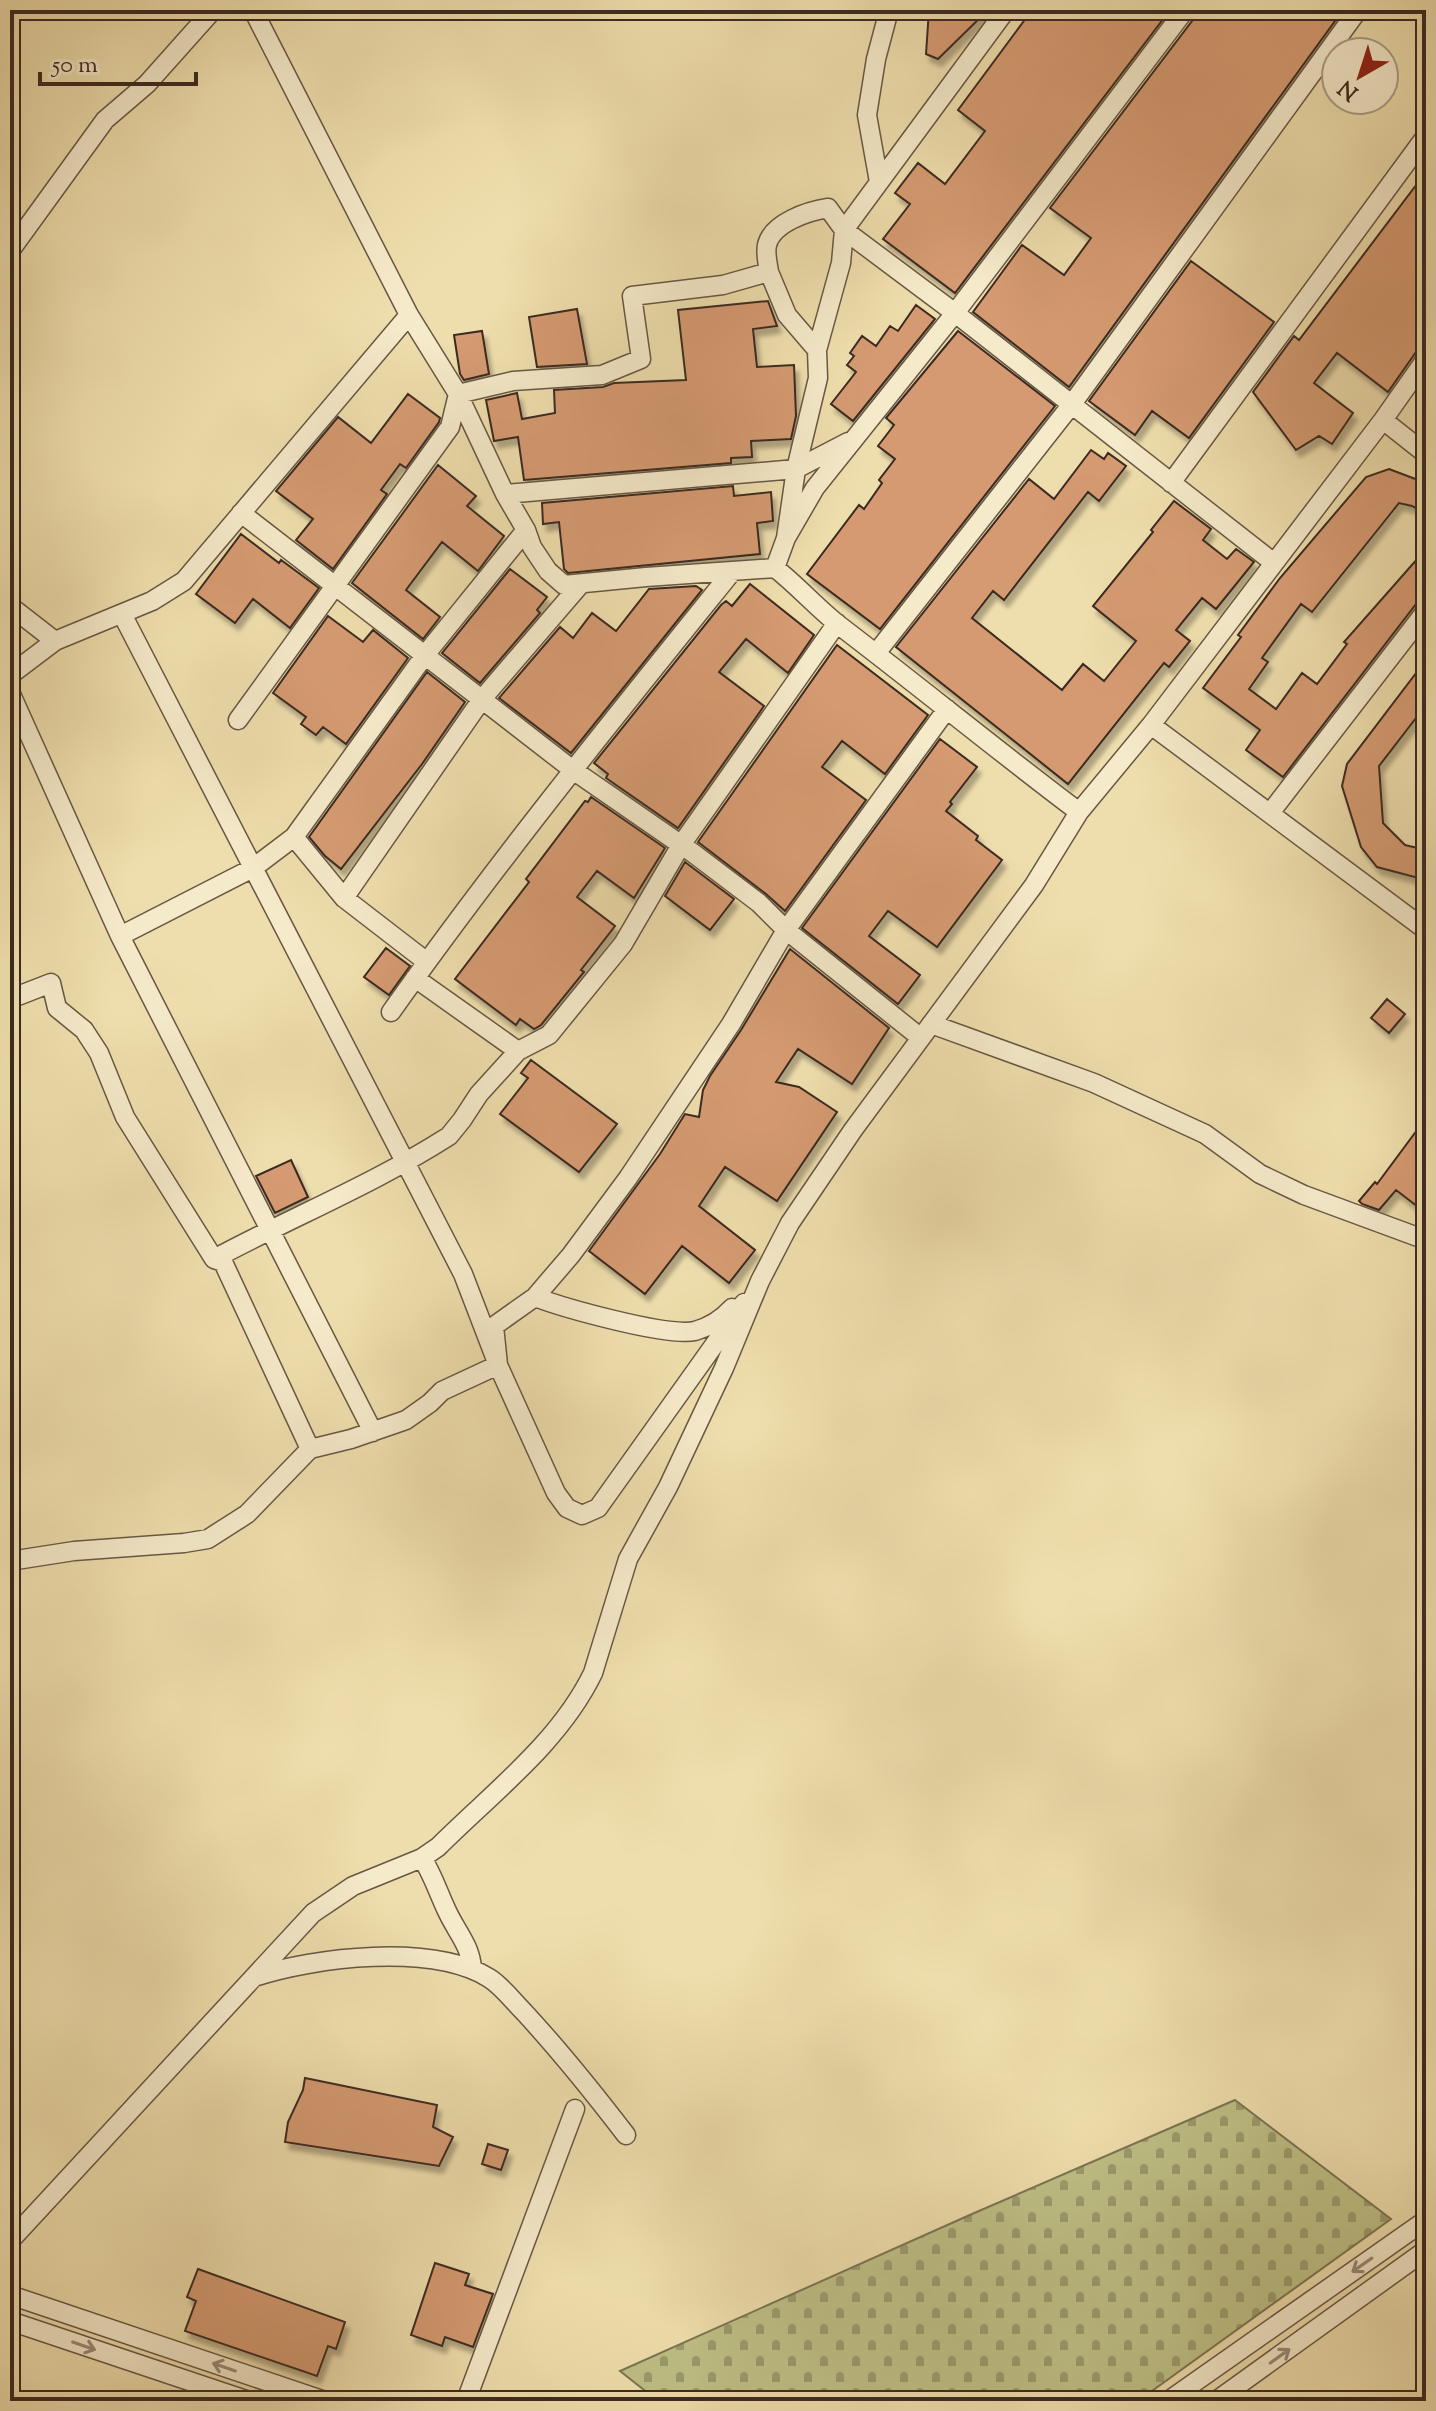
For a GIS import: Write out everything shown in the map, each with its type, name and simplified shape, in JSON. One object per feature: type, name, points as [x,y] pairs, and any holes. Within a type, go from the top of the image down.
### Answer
[{"type":"street","points":[[10,251],[105,120],[147,84],[213,10]]},
{"type":"street","points":[[253,10],[409,315],[458,394],[505,494],[548,571],[564,585],[580,585],[775,568],[837,623],[1079,812]]},
{"type":"street","points":[[879,182],[867,115],[876,59],[889,10]]},
{"type":"street","points":[[786,538],[796,469],[818,378],[817,350],[841,263],[844,230],[1006,10]]},
{"type":"street","points":[[775,568],[786,538],[815,488],[955,313],[1185,10]]},
{"type":"street","points":[[877,652],[1072,404],[1358,10]]},
{"type":"street","points":[[1171,483],[1426,136]]},
{"type":"street","points":[[817,350],[787,315],[769,272],[766,246],[777,229],[812,211],[828,208],[844,230],[1274,563]]},
{"type":"street","points":[[458,394],[513,381],[602,375],[641,359],[632,296],[723,285],[769,272]]},
{"type":"street","points":[[10,675],[55,641],[152,601],[184,581],[409,315]]},
{"type":"street","points":[[10,2241],[313,1913],[353,1886],[422,1858],[438,1847],[564,1721],[584,1691],[600,1653],[628,1559],[662,1498],[724,1368],[760,1281],[790,1223],[853,1130],[1034,885],[1079,812],[1151,725],[1426,359]]},
{"type":"street","points":[[238,720],[450,427],[458,394]]},
{"type":"street","points":[[1383,420],[1426,454]]},
{"type":"street","points":[[505,494],[796,469],[858,437]]},
{"type":"street","points":[[241,513],[573,770],[681,845],[759,903],[786,930],[926,1031],[1004,1052],[1094,1083],[1205,1134],[1260,1174],[1304,1195],[1426,1240]]},
{"type":"street","points":[[120,936],[253,868],[294,837],[425,655],[526,530]]},
{"type":"street","points":[[391,1012],[573,770],[731,573]]},
{"type":"street","points":[[344,898],[482,699],[580,585]]},
{"type":"street","points":[[10,606],[55,641]]},
{"type":"street","points":[[1270,813],[1426,611]]},
{"type":"street","points":[[122,614],[463,1274],[498,1365],[556,1493],[567,1508],[582,1515],[598,1508],[760,1281]]},
{"type":"street","points":[[214,1259],[268,1229],[335,1200],[449,1136],[479,1094],[518,1051],[549,1035],[623,944],[681,845],[837,623]]},
{"type":"street","points":[[10,692],[120,936],[373,1432]]},
{"type":"street","points":[[498,1365],[494,1326],[535,1297],[571,1255],[628,1178],[731,1024],[786,930],[947,709]]},
{"type":"street","points":[[1151,725],[1426,930]]},
{"type":"street","points":[[294,837],[344,898],[427,962]]},
{"type":"street","points":[[415,978],[518,1051]]},
{"type":"street","points":[[10,999],[51,983],[57,1008],[84,1030],[99,1053],[125,1117],[214,1259],[223,1262],[310,1449]]},
{"type":"street","points":[[535,1297],[577,1311],[655,1328],[693,1331],[726,1315],[760,1281]]},
{"type":"street","points":[[10,1561],[74,1551],[208,1539],[247,1514],[310,1449],[406,1420],[442,1391],[498,1365]]},
{"type":"street","points":[[422,1858],[467,1945],[472,1969]]},
{"type":"street","points":[[251,1978],[286,1967],[337,1958],[421,1958],[472,1969],[491,1979],[515,2003],[573,2067],[626,2135]]},
{"type":"street","points":[[466,2401],[575,2109]]},
{"type":"street","points":[[1168,2401],[1426,2220]]},
{"type":"street","points":[[1216,2401],[1426,2250]]},
{"type":"street","points":[[10,2295],[325,2401]]},
{"type":"street","points":[[10,2321],[249,2401]]},
{"type":"green space","points":[[1235,2100],[1391,2219],[1138,2401],[658,2401],[620,2371],[972,2214]]},
{"type":"building","points":[[929,10],[988,10],[938,59],[926,54]]},
{"type":"building","points":[[1032,10],[1170,10],[955,293],[883,239],[910,204],[895,193],[918,163],[945,184],[985,131],[958,110]]},
{"type":"building","points":[[1197,10],[1343,10],[1324,36],[1320,36],[1320,42],[1069,387],[973,312],[1022,245],[1064,275],[1091,238],[1050,208],[1195,17]]},
{"type":"building","points":[[1426,172],[1426,347],[1416,352],[1388,392],[1337,353],[1314,383],[1353,413],[1332,444],[1319,436],[1296,450],[1253,392],[1294,336],[1299,340]]},
{"type":"building","points":[[1191,261],[1274,322],[1189,438],[1152,411],[1135,435],[1089,401]]},
{"type":"building","points":[[768,301],[777,326],[753,329],[757,367],[794,365],[796,416],[791,439],[751,441],[752,457],[731,458],[731,463],[524,480],[518,437],[494,441],[486,400],[517,393],[522,419],[555,413],[554,390],[603,387],[614,383],[686,380],[678,310]]},
{"type":"building","points":[[916,305],[935,319],[853,421],[831,404],[856,372],[847,365],[854,356],[850,353],[862,336],[876,346],[890,326],[898,331]]},
{"type":"building","points":[[577,309],[587,364],[537,367],[529,317]]},
{"type":"building","points":[[482,331],[489,374],[464,380],[460,374],[454,335]]},
{"type":"building","points":[[958,331],[1055,406],[880,629],[807,574],[859,505],[864,509],[882,483],[879,480],[895,459],[878,446],[894,425],[886,418]]},
{"type":"building","points":[[408,394],[440,418],[439,422],[406,468],[400,464],[381,490],[387,494],[333,569],[296,540],[313,519],[276,491],[338,417],[371,443]]},
{"type":"building","points":[[1091,450],[1104,459],[1108,453],[1126,466],[1099,501],[1088,492],[1004,600],[993,591],[972,618],[1062,690],[1083,664],[1104,681],[1136,641],[1093,606],[1174,501],[1211,529],[1203,540],[1227,559],[1236,549],[1254,562],[1216,609],[1202,598],[1176,630],[1190,641],[1169,667],[1164,663],[1068,784],[896,647],[1029,479],[1054,499]]},
{"type":"building","points":[[438,465],[476,496],[467,506],[504,536],[478,571],[442,542],[406,590],[440,617],[423,639],[352,583]]},
{"type":"building","points":[[1389,469],[1426,483],[1426,514],[1399,503],[1312,612],[1301,604],[1262,658],[1268,662],[1249,689],[1276,709],[1302,673],[1317,684],[1347,644],[1344,642],[1426,549],[1426,599],[1416,604],[1283,777],[1246,750],[1260,730],[1203,688],[1280,578],[1366,477]]},
{"type":"building","points":[[733,486],[734,496],[771,492],[773,521],[757,523],[760,554],[568,573],[564,569],[559,522],[543,524],[542,503]]},
{"type":"building","points":[[241,534],[319,588],[290,628],[253,599],[235,623],[196,594]]},
{"type":"building","points":[[510,569],[547,597],[537,610],[540,613],[480,683],[442,653]]},
{"type":"building","points":[[750,584],[814,635],[788,673],[746,639],[719,672],[764,706],[678,828],[606,778],[608,774],[594,763],[721,605],[726,601],[732,606]]},
{"type":"building","points":[[696,586],[702,590],[571,753],[499,698],[560,627],[573,638],[592,613],[616,631],[649,589]]},
{"type":"building","points":[[328,616],[363,642],[373,630],[408,658],[346,744],[323,727],[316,735],[301,724],[306,717],[273,693]]},
{"type":"building","points":[[837,645],[928,715],[885,774],[842,741],[822,767],[866,800],[785,911],[698,842]]},
{"type":"building","points":[[1426,660],[1426,705],[1379,766],[1383,823],[1405,845],[1426,850],[1426,880],[1377,867],[1361,847],[1342,786],[1347,764]]},
{"type":"building","points":[[427,672],[465,702],[422,764],[341,869],[309,837]]},
{"type":"building","points":[[940,739],[977,767],[946,811],[1002,860],[937,947],[888,911],[869,936],[920,975],[898,1004],[802,928]]},
{"type":"building","points":[[591,797],[665,848],[634,898],[597,871],[577,897],[615,926],[581,970],[584,972],[541,1025],[534,1029],[520,1019],[516,1025],[455,979],[529,882],[526,879]]},
{"type":"building","points":[[685,862],[734,899],[710,930],[665,896]]},
{"type":"building","points":[[386,948],[410,966],[389,995],[364,977]]},
{"type":"building","points":[[790,949],[889,1028],[852,1084],[798,1049],[776,1082],[799,1087],[837,1112],[777,1201],[725,1167],[699,1206],[755,1250],[729,1283],[682,1246],[645,1294],[589,1251],[660,1154],[685,1114],[699,1117],[703,1090],[710,1076]]},
{"type":"building","points":[[1387,999],[1405,1014],[1389,1033],[1371,1018]]},
{"type":"building","points":[[531,1060],[617,1124],[579,1172],[500,1114],[528,1078],[521,1073]]},
{"type":"building","points":[[1426,1118],[1426,1213],[1396,1190],[1379,1210],[1362,1204],[1359,1201],[1375,1182],[1377,1184]]},
{"type":"building","points":[[291,1160],[308,1197],[275,1213],[256,1176]]},
{"type":"building","points":[[305,2078],[437,2105],[433,2127],[453,2137],[439,2166],[285,2142],[288,2122],[303,2090]]},
{"type":"building","points":[[488,2144],[508,2150],[501,2170],[482,2164]]},
{"type":"building","points":[[435,2263],[469,2274],[465,2285],[493,2294],[473,2347],[445,2337],[442,2346],[411,2335]]},
{"type":"building","points":[[198,2269],[345,2322],[336,2349],[328,2346],[317,2376],[185,2331],[196,2301],[187,2297]]}]
